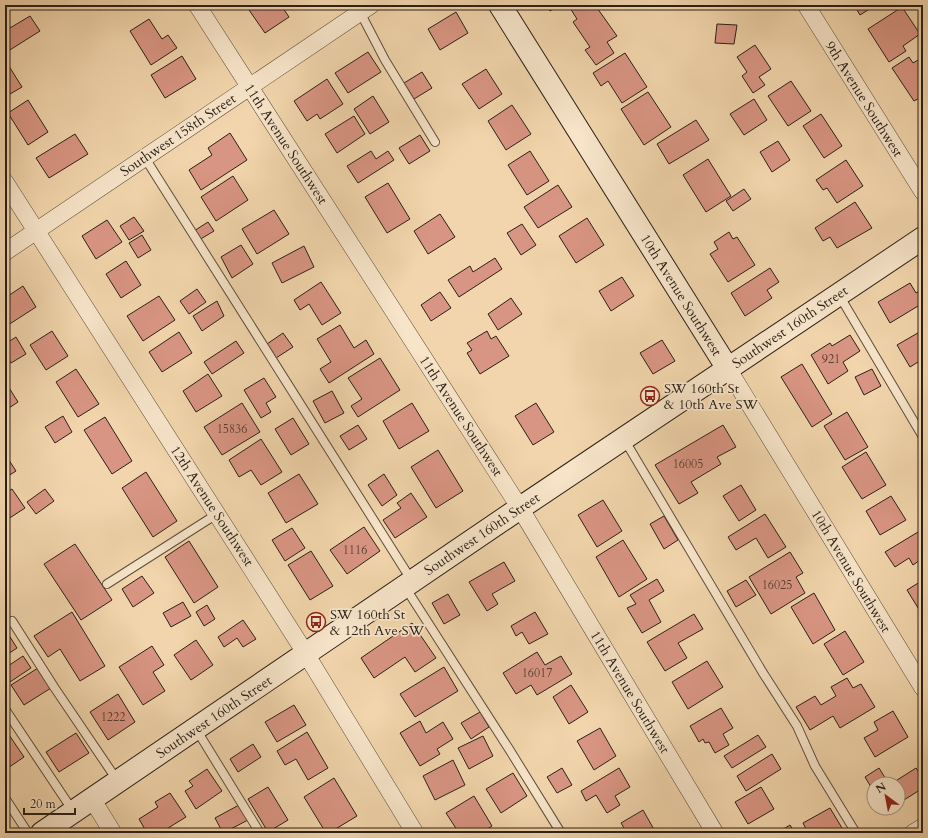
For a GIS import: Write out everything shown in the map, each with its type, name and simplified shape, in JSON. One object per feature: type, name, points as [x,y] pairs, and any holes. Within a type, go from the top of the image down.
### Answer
[{"type":"street","name":"11th Avenue Southwest","points":[[197,5],[520,508],[715,833]]},
{"type":"street","name":"10th Avenue Southwest","points":[[500,5],[728,369],[923,688]]},
{"type":"street","name":"9th Avenue Southwest","points":[[806,5],[923,192]]},
{"type":"street","name":"Southwest 158th Street","points":[[5,252],[365,9]]},
{"type":"street","name":"12th Avenue Southwest","points":[[5,182],[306,654],[415,833]]},
{"type":"street","name":"Southwest 160th Street","points":[[42,833],[520,508],[923,238]]},
{"type":"street","points":[[92,799],[112,833]]},
{"type":"street","points":[[913,833],[923,827]]},
{"type":"lane","points":[[365,9],[384,60],[435,142]]},
{"type":"lane","points":[[145,158],[409,584],[561,833]]},
{"type":"lane","points":[[838,295],[923,437]]},
{"type":"lane","points":[[624,438],[763,673],[797,726],[815,766],[844,817],[856,833]]},
{"type":"lane","points":[[107,584],[217,514]]},
{"type":"lane","points":[[12,621],[54,687],[118,781]]},
{"type":"lane","points":[[5,709],[74,811]]},
{"type":"lane","points":[[196,729],[260,833]]},
{"type":"lane","points":[[5,798],[28,833]]},
{"type":"building","points":[[96,5],[107,5],[99,10]]},
{"type":"building","points":[[255,5],[270,5],[273,10],[281,5],[289,17],[265,33],[249,10]]},
{"type":"building","points":[[546,5],[559,5],[550,11]]},
{"type":"building","points":[[575,5],[595,5],[617,36],[607,42],[614,53],[596,65],[585,50],[590,47],[573,22],[577,19],[570,8]]},
{"type":"building","points":[[854,5],[876,5],[860,15]]},
{"type":"building","points":[[902,7],[920,34],[903,46],[906,51],[889,62],[868,29]]},
{"type":"building","points":[[456,12],[468,33],[440,50],[428,29]]},
{"type":"building","points":[[30,16],[40,31],[5,53],[5,19],[10,28]]},
{"type":"building","points":[[149,19],[162,39],[168,35],[177,48],[151,65],[130,31]]},
{"type":"building","points":[[717,24],[737,25],[734,44],[715,43]]},
{"type":"building","points":[[755,45],[771,69],[759,77],[765,85],[753,93],[742,76],[747,72],[737,57]]},
{"type":"building","points":[[368,52],[381,72],[348,93],[335,73]]},
{"type":"building","points":[[625,53],[647,87],[622,103],[608,81],[601,86],[593,73]]},
{"type":"building","points":[[182,56],[196,79],[165,98],[151,75]]},
{"type":"building","points":[[909,57],[913,63],[923,57],[923,96],[914,101],[892,68]]},
{"type":"building","points":[[7,63],[22,87],[5,97],[5,64]]},
{"type":"building","points":[[486,69],[502,94],[479,109],[462,84]]},
{"type":"building","points":[[422,72],[432,88],[414,99],[404,83]]},
{"type":"building","points":[[327,79],[343,104],[320,119],[317,114],[307,121],[294,101]]},
{"type":"building","points":[[791,81],[811,111],[788,126],[768,96]]},
{"type":"building","points":[[648,92],[671,127],[644,145],[621,109]]},
{"type":"building","points":[[373,96],[389,122],[370,134],[354,109]]},
{"type":"building","points":[[754,99],[767,120],[744,135],[730,114]]},
{"type":"building","points":[[28,100],[48,132],[28,145],[8,113]]},
{"type":"building","points":[[512,105],[531,134],[506,150],[488,121]]},
{"type":"building","points":[[821,114],[842,146],[824,158],[803,126]]},
{"type":"building","points":[[354,116],[365,134],[337,153],[325,134]]},
{"type":"building","points":[[696,120],[709,140],[669,164],[657,144]]},
{"type":"building","points":[[230,133],[247,160],[201,190],[189,170],[212,155],[208,148]]},
{"type":"building","points":[[75,134],[88,154],[49,178],[36,158]]},
{"type":"building","points":[[420,135],[430,151],[409,164],[399,148]]},
{"type":"building","points":[[778,141],[790,160],[772,172],[760,152]]},
{"type":"building","points":[[371,151],[376,159],[388,151],[394,160],[358,183],[347,166]]},
{"type":"building","points":[[530,151],[549,181],[527,195],[508,165]]},
{"type":"building","points":[[708,159],[731,196],[706,212],[683,175]]},
{"type":"building","points":[[846,160],[863,186],[837,203],[827,188],[823,190],[816,180]]},
{"type":"building","points":[[233,176],[248,200],[216,221],[201,197]]},
{"type":"building","points":[[388,183],[410,219],[387,233],[365,197]]},
{"type":"building","points":[[558,185],[572,207],[538,228],[524,207]]},
{"type":"building","points":[[744,189],[751,199],[733,211],[726,201]]},
{"type":"building","points":[[855,202],[872,228],[837,248],[830,237],[823,241],[815,228]]},
{"type":"building","points":[[274,210],[289,234],[257,254],[242,229]]},
{"type":"building","points":[[440,214],[455,237],[428,254],[414,231]]},
{"type":"building","points":[[134,217],[144,231],[129,240],[120,226]]},
{"type":"building","points":[[587,218],[604,245],[576,263],[559,236]]},
{"type":"building","points":[[107,220],[122,242],[96,259],[82,236]]},
{"type":"building","points":[[208,222],[214,231],[199,240],[194,231]]},
{"type":"building","points":[[522,224],[536,245],[521,255],[507,233]]},
{"type":"building","points":[[729,232],[733,239],[737,237],[755,265],[728,282],[710,254],[718,249],[714,242]]},
{"type":"building","points":[[142,235],[151,250],[138,258],[129,243]]},
{"type":"building","points":[[241,245],[253,264],[232,278],[221,257]]},
{"type":"building","points":[[304,246],[314,267],[282,283],[272,263]]},
{"type":"building","points":[[495,258],[502,269],[459,297],[448,280],[470,266],[473,272]]},
{"type":"building","points":[[126,261],[141,285],[121,298],[106,274]]},
{"type":"building","points":[[770,268],[779,282],[767,290],[772,298],[745,316],[731,293]]},
{"type":"building","points":[[622,277],[634,296],[611,311],[599,291]]},
{"type":"building","points":[[321,282],[341,313],[322,325],[309,304],[300,310],[294,300]]},
{"type":"building","points":[[910,283],[916,293],[923,289],[923,303],[890,323],[878,302]]},
{"type":"building","points":[[23,286],[36,307],[5,327],[5,298]]},
{"type":"building","points":[[197,289],[206,302],[189,314],[180,301]]},
{"type":"building","points":[[440,292],[451,308],[431,321],[421,305]]},
{"type":"building","points":[[159,296],[175,320],[143,341],[127,316]]},
{"type":"building","points":[[511,298],[522,314],[498,330],[488,314]]},
{"type":"building","points":[[217,301],[224,316],[202,331],[193,316]]},
{"type":"building","points":[[340,325],[354,348],[366,340],[374,354],[329,383],[320,369],[331,362],[317,339]]},
{"type":"building","points":[[923,330],[923,359],[910,367],[897,345]]},
{"type":"building","points":[[52,331],[68,356],[46,370],[30,345]]},
{"type":"building","points":[[487,331],[491,339],[496,336],[509,356],[480,374],[467,353],[472,350],[467,343]]},
{"type":"building","points":[[179,332],[192,353],[162,372],[149,352]]},
{"type":"building","points":[[283,333],[293,347],[276,358],[267,344]]},
{"type":"building","points":[[850,335],[860,351],[843,362],[848,371],[828,384],[811,355],[830,343],[832,346]]},
{"type":"building","points":[[16,337],[26,354],[11,363],[5,354],[5,344]]},
{"type":"building","points":[[662,340],[675,361],[653,374],[640,353]]},
{"type":"building","points":[[236,341],[244,353],[212,374],[204,362]]},
{"type":"building","points":[[380,358],[400,390],[358,417],[351,406],[362,399],[348,378]]},
{"type":"building","points":[[802,364],[832,414],[812,427],[781,377]]},
{"type":"building","points":[[76,369],[99,404],[78,417],[56,382]]},
{"type":"building","points":[[872,369],[881,386],[864,395],[855,377]]},
{"type":"building","points":[[208,374],[222,396],[196,412],[183,391]]},
{"type":"building","points":[[264,378],[276,397],[266,403],[271,412],[261,418],[244,390]]},
{"type":"building","points":[[6,383],[18,402],[6,410],[5,384]]},
{"type":"building","points":[[332,391],[344,413],[325,423],[313,401]]},
{"type":"building","points":[[242,403],[260,432],[222,455],[204,427]]},
{"type":"building","points":[[412,403],[429,431],[399,449],[383,421]]},
{"type":"building","points":[[536,403],[554,432],[533,445],[515,416]]},
{"type":"building","points":[[847,412],[868,447],[845,460],[824,426]]},
{"type":"building","points":[[63,416],[72,432],[55,443],[45,427]]},
{"type":"building","points":[[105,417],[132,461],[112,474],[84,430]]},
{"type":"building","points":[[293,418],[309,444],[291,455],[275,429]]},
{"type":"building","points":[[358,425],[367,439],[349,450],[340,436]]},
{"type":"building","points":[[723,425],[736,447],[717,457],[721,464],[691,482],[698,493],[679,504],[655,465]]},
{"type":"building","points":[[261,439],[282,472],[261,485],[251,470],[239,477],[229,460]]},
{"type":"building","points":[[438,450],[463,491],[436,508],[411,467]]},
{"type":"building","points":[[866,452],[886,485],[862,499],[842,467]]},
{"type":"building","points":[[5,454],[16,471],[5,478]]},
{"type":"building","points":[[146,472],[177,521],[153,537],[122,488]]},
{"type":"building","points":[[299,474],[318,504],[286,523],[268,493]]},
{"type":"building","points":[[384,474],[397,495],[382,506],[368,485]]},
{"type":"building","points":[[741,485],[756,510],[739,521],[723,496]]},
{"type":"building","points":[[12,489],[25,508],[5,521],[5,493]]},
{"type":"building","points":[[45,489],[54,501],[36,514],[27,502]]},
{"type":"building","points":[[411,493],[427,517],[395,538],[383,520],[401,508],[397,503]]},
{"type":"building","points":[[891,496],[906,520],[880,535],[866,511]]},
{"type":"building","points":[[603,500],[622,531],[597,547],[578,515]]},
{"type":"building","points":[[765,514],[786,547],[768,558],[756,538],[736,550],[728,537]]},
{"type":"building","points":[[664,516],[678,540],[664,549],[650,524]]},
{"type":"building","points":[[364,527],[380,551],[347,574],[330,550]]},
{"type":"building","points":[[292,528],[305,548],[285,561],[272,540]]},
{"type":"building","points":[[923,529],[923,558],[913,565],[909,558],[895,567],[885,552]]},
{"type":"building","points":[[623,540],[647,579],[619,597],[596,557]]},
{"type":"building","points":[[189,541],[218,587],[194,603],[165,557]]},
{"type":"building","points":[[75,544],[112,600],[81,620],[44,564]]},
{"type":"building","points":[[311,551],[333,586],[310,600],[288,565]]},
{"type":"building","points":[[790,552],[803,573],[796,577],[805,593],[771,614],[749,577]]},
{"type":"building","points":[[504,562],[515,581],[492,594],[498,604],[487,611],[469,582]]},
{"type":"building","points":[[142,576],[154,593],[133,607],[122,589]]},
{"type":"building","points":[[657,579],[664,591],[649,600],[661,622],[642,633],[627,608],[636,604],[630,595]]},
{"type":"building","points":[[746,580],[756,595],[736,607],[727,591]]},
{"type":"building","points":[[923,580],[923,616],[907,590]]},
{"type":"building","points":[[814,593],[835,630],[813,644],[791,607]]},
{"type":"building","points":[[448,594],[460,615],[444,624],[432,603]]},
{"type":"building","points":[[183,602],[191,616],[171,627],[163,613]]},
{"type":"building","points":[[207,605],[215,619],[204,626],[196,612]]},
{"type":"building","points":[[72,612],[105,666],[80,681],[60,649],[48,657],[34,636]]},
{"type":"building","points":[[535,612],[548,634],[529,644],[522,632],[516,636],[511,626]]},
{"type":"building","points":[[694,614],[703,629],[678,643],[687,658],[665,671],[647,642]]},
{"type":"building","points":[[243,620],[256,639],[243,647],[237,638],[224,647],[218,637]]},
{"type":"building","points":[[412,623],[436,658],[415,672],[405,657],[374,678],[361,658]]},
{"type":"building","points":[[5,629],[17,648],[5,656]]},
{"type":"building","points":[[845,631],[864,662],[843,675],[824,644]]},
{"type":"building","points":[[196,640],[213,665],[191,680],[174,655]]},
{"type":"building","points":[[152,646],[164,665],[153,672],[165,691],[143,705],[119,667]]},
{"type":"building","points":[[537,652],[545,665],[561,656],[572,674],[537,695],[531,685],[516,694],[503,673]]},
{"type":"building","points":[[23,656],[31,668],[10,682],[5,674],[5,668]]},
{"type":"building","points":[[707,661],[723,687],[688,709],[672,682]]},
{"type":"building","points":[[444,667],[458,691],[415,717],[400,694]]},
{"type":"building","points":[[38,668],[51,688],[24,705],[11,685]]},
{"type":"building","points":[[847,678],[853,688],[861,684],[875,707],[840,728],[833,716],[810,730],[796,707],[815,696],[821,705],[836,696],[831,687]]},
{"type":"building","points":[[571,685],[588,712],[569,724],[553,697]]},
{"type":"building","points":[[118,694],[135,722],[108,740],[90,712]]},
{"type":"building","points":[[294,705],[306,725],[277,742],[265,722]]},
{"type":"building","points":[[721,708],[733,728],[723,734],[729,745],[715,753],[709,742],[705,743],[703,739],[699,742],[690,726]]},
{"type":"building","points":[[893,711],[908,737],[875,757],[864,738],[878,730],[874,722]]},
{"type":"building","points":[[480,712],[489,727],[471,739],[461,723]]},
{"type":"building","points":[[420,721],[426,733],[443,722],[453,739],[437,749],[440,754],[420,766],[400,733]]},
{"type":"building","points":[[600,728],[616,756],[594,770],[577,741]]},
{"type":"building","points":[[5,729],[24,757],[5,770]]},
{"type":"building","points":[[307,732],[328,768],[308,780],[296,759],[285,765],[277,751]]},
{"type":"building","points":[[76,733],[89,753],[59,772],[46,752]]},
{"type":"building","points":[[758,735],[766,747],[732,768],[724,756]]},
{"type":"building","points":[[483,736],[493,756],[469,769],[458,748]]},
{"type":"building","points":[[253,744],[261,757],[238,772],[230,759]]},
{"type":"building","points":[[772,754],[781,769],[746,791],[737,776]]},
{"type":"building","points":[[453,760],[465,785],[435,800],[423,776]]},
{"type":"building","points":[[562,768],[572,785],[557,793],[547,777]]},
{"type":"building","points":[[619,768],[630,787],[615,796],[620,805],[607,813],[596,795],[586,801],[581,791]]},
{"type":"building","points":[[879,768],[884,776],[867,776]]},
{"type":"building","points":[[916,768],[923,779],[923,788],[906,799],[906,776],[903,776]]},
{"type":"building","points":[[207,769],[222,791],[196,809],[185,791],[193,786],[189,781]]},
{"type":"building","points":[[513,773],[527,796],[501,813],[486,789]]},
{"type":"building","points":[[334,778],[357,816],[329,833],[326,833],[304,797]]},
{"type":"building","points":[[268,787],[288,820],[268,832],[248,799]]},
{"type":"building","points":[[761,787],[774,809],[748,824],[735,802]]},
{"type":"building","points":[[170,793],[186,817],[160,833],[147,833],[139,819],[158,807],[155,802]]},
{"type":"building","points":[[474,796],[492,826],[481,833],[459,833],[446,813]]},
{"type":"building","points":[[239,805],[248,820],[223,833],[215,818]]},
{"type":"building","points":[[830,808],[845,833],[808,833],[803,823]]},
{"type":"building","points":[[643,810],[656,833],[627,833],[621,823]]},
{"type":"building","points":[[790,825],[795,833],[777,833]]},
{"type":"place","name":"SW 160th St & 10th Ave SW","points":[[650,396]]},
{"type":"place","name":"SW 160th St & 12th Ave SW","points":[[316,622]]}]
